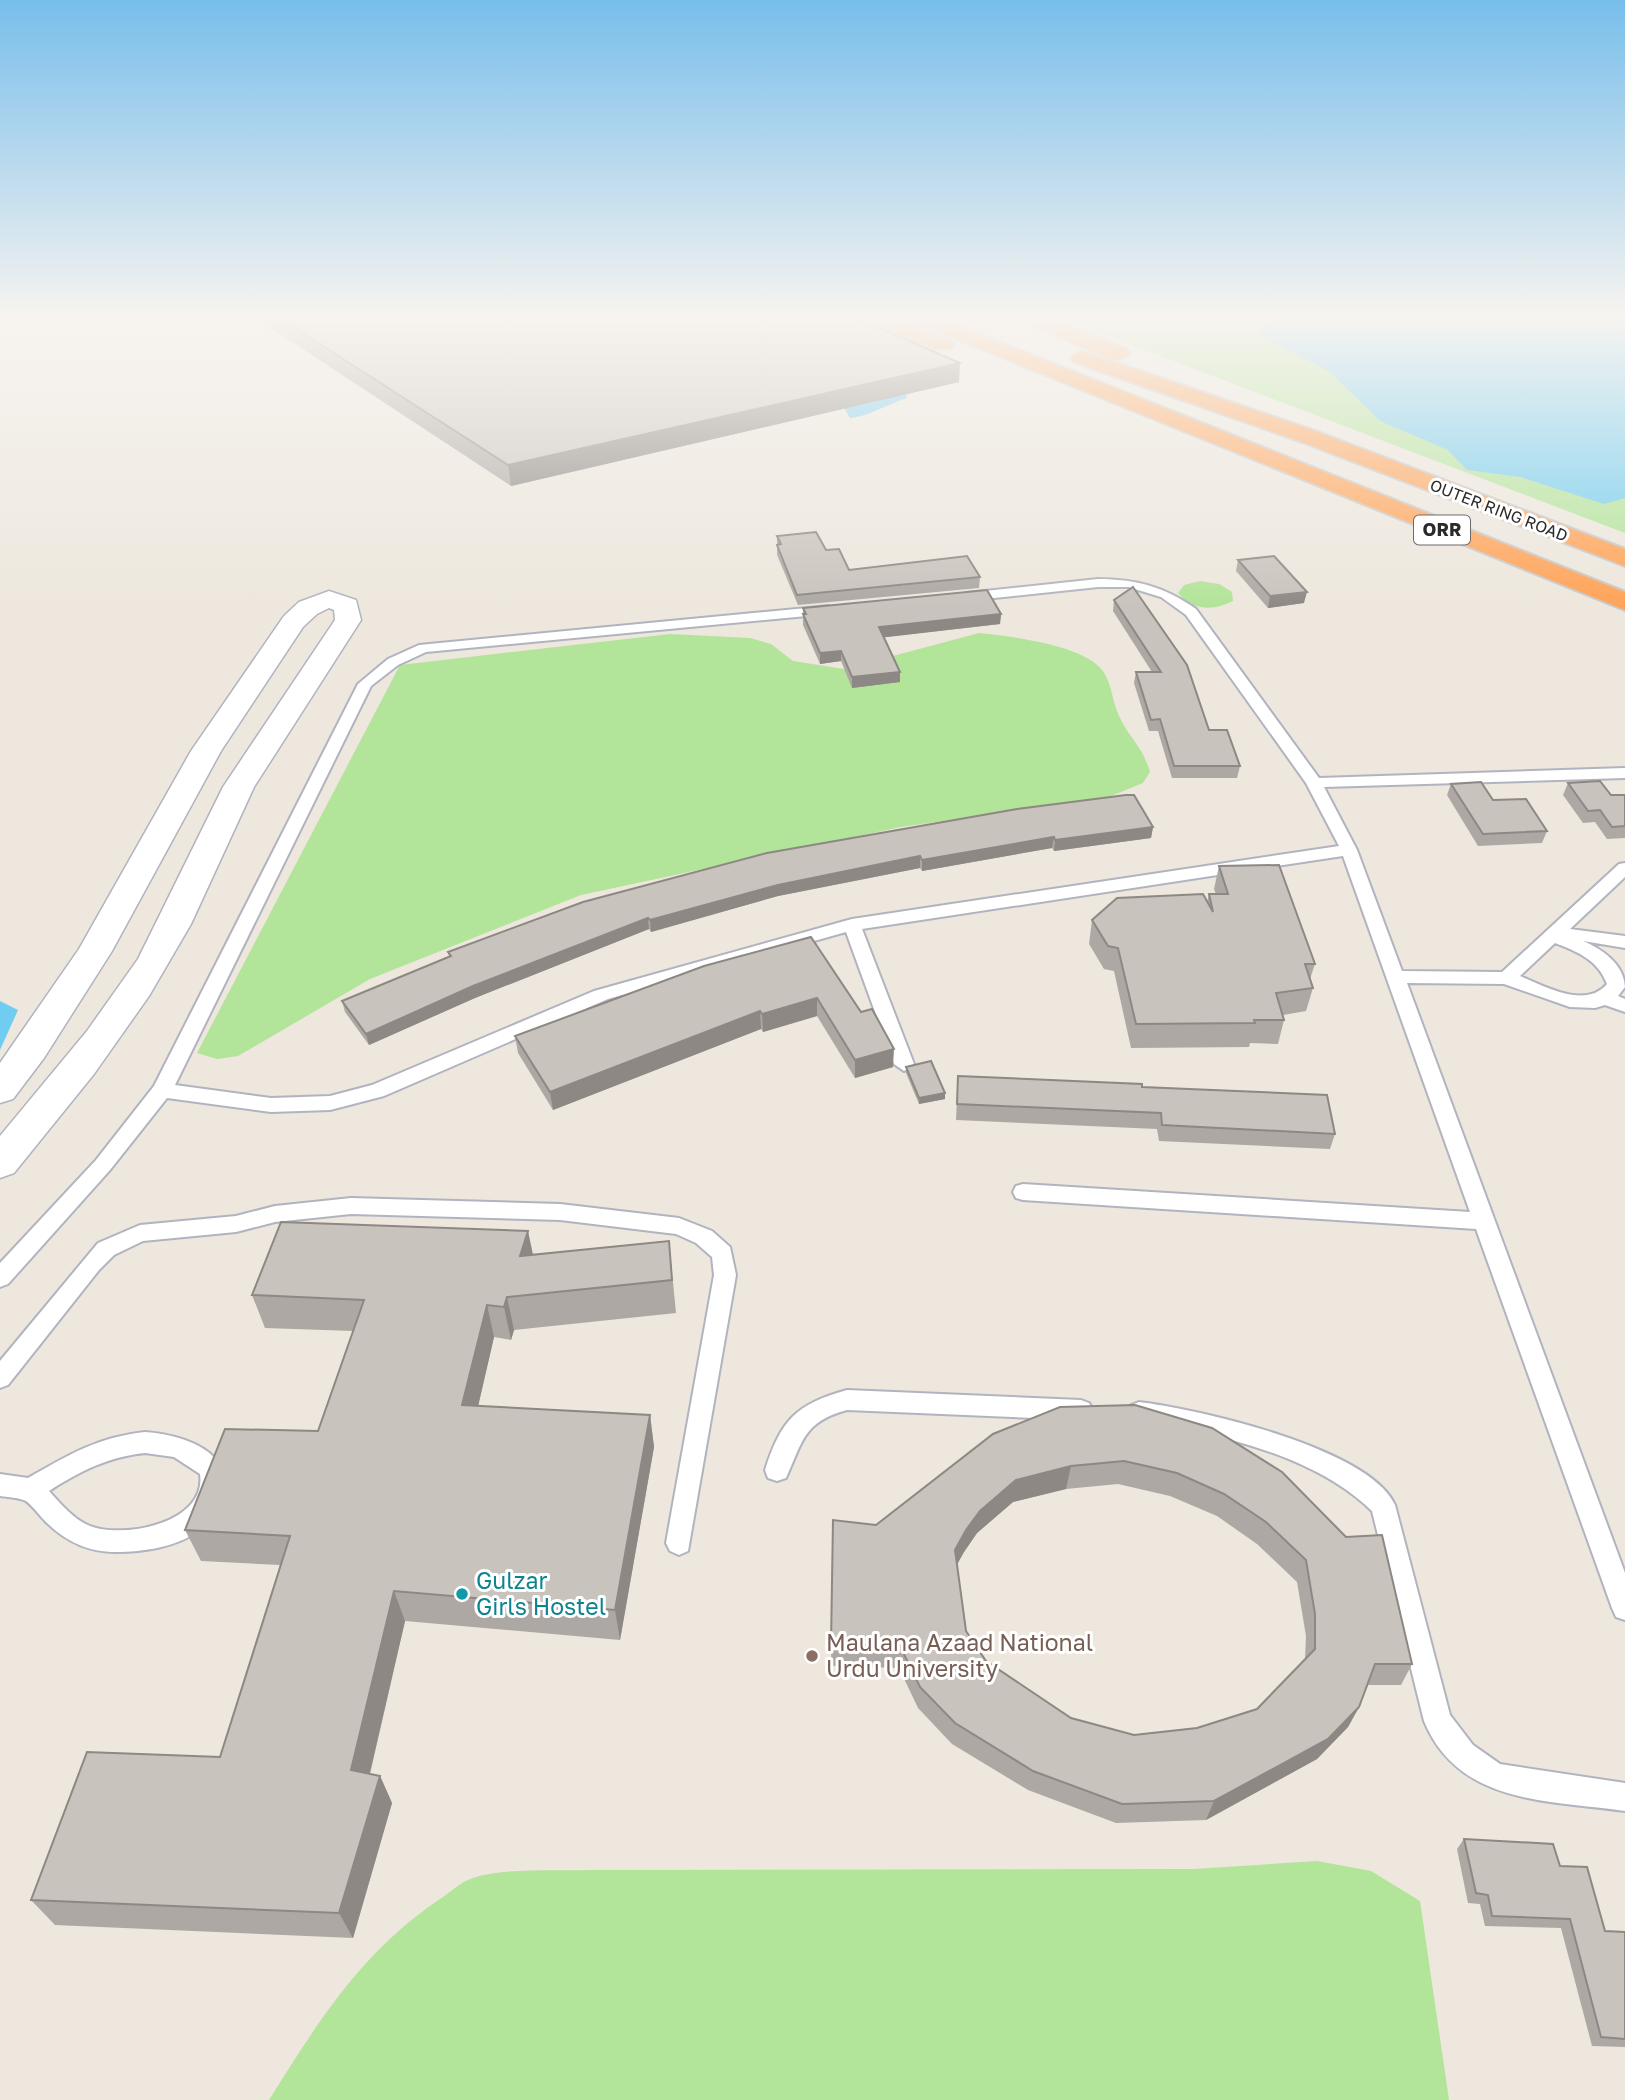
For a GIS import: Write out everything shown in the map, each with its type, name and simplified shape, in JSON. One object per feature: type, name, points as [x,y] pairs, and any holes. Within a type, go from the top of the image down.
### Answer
[{"type":"highway","name":"ORR","points":[[1136,415],[1259,457]]},
{"type":"highway","name":"OUTER RING ROAD","points":[[1158,415],[1625,602]]},
{"type":"highway","name":"OUTER RING ROAD","points":[[1247,415],[1625,558]]},
{"type":"highway","name":"ORR","points":[[1259,415],[1310,437]]},
{"type":"street","points":[[0,1090],[31,1049],[95,951],[206,751],[293,622],[308,608],[329,599],[347,606],[348,620],[260,752],[225,812],[191,891],[154,961],[62,1089],[0,1163]]},
{"type":"lane","points":[[946,599],[1098,583],[1129,583],[1166,594],[1191,612],[1314,783],[1349,850],[1625,1608]]},
{"type":"lane","points":[[0,1278],[103,1165],[162,1090],[365,684],[396,658],[424,648],[850,608]]},
{"type":"lane","points":[[1314,783],[1625,773]]},
{"type":"lane","points":[[162,1090],[271,1105],[330,1103],[377,1091],[601,995],[852,925],[1349,850]]},
{"type":"lane","points":[[1507,978],[1625,868]]},
{"type":"lane","points":[[852,925],[904,1064]]},
{"type":"lane","points":[[1552,935],[1588,935],[1625,942]]},
{"type":"lane","points":[[1552,935],[1593,953],[1612,968],[1617,985],[1606,998]]},
{"type":"lane","points":[[1395,977],[1507,978],[1561,998],[1587,1002],[1606,998],[1625,1006]]},
{"type":"lane","points":[[1023,1192],[1483,1222]]},
{"type":"lane","points":[[0,1378],[91,1264],[106,1249],[140,1233],[236,1224],[275,1214],[351,1206],[560,1212],[679,1226],[704,1237],[722,1253],[725,1275],[679,1543]]},
{"type":"lane","points":[[777,1470],[787,1437],[802,1420],[823,1405],[847,1400],[1166,1413],[1264,1440],[1345,1474],[1371,1489],[1383,1505],[1438,1721],[1455,1749],[1482,1770],[1498,1778],[1625,1797]]},
{"type":"lane","points":[[0,1485],[30,1489],[59,1519],[84,1536],[137,1539],[185,1527],[208,1503],[213,1479],[211,1469],[202,1459],[183,1447],[157,1441],[126,1444],[93,1456],[63,1468],[30,1489]]},
{"type":"green space","points":[[1315,415],[1625,415],[1625,533]]},
{"type":"green space","points":[[1200,581],[1219,584],[1232,592],[1233,601],[1204,608],[1190,603],[1178,593],[1184,585]]},
{"type":"green space","points":[[979,633],[1045,643],[1093,661],[1105,675],[1119,716],[1147,763],[1150,772],[1143,783],[1106,798],[901,827],[581,895],[370,979],[238,1056],[217,1059],[197,1053],[400,665],[670,634],[750,638],[771,644],[793,661],[844,669]]},
{"type":"green space","points":[[1317,1861],[1371,1871],[1420,1901],[1449,2100],[269,2100],[342,1991],[385,1943],[460,1885],[480,1876],[510,1871],[545,1870],[1194,1869]]},
{"type":"water","points":[[1374,415],[1625,415],[1625,498],[1604,504],[1520,477],[1467,470],[1448,450],[1380,421]]},
{"type":"water","points":[[0,1001],[18,1010],[0,1050]]},
{"type":"building","points":[[430,415],[730,415],[508,465]]},
{"type":"building","points":[[816,532],[826,550],[839,549],[849,570],[967,556],[980,577],[797,595],[777,545],[781,544],[777,536]]},
{"type":"building","points":[[1274,556],[1307,592],[1270,596],[1238,560]]},
{"type":"building","points":[[1133,587],[1187,665],[1209,730],[1227,730],[1240,766],[1174,766],[1160,719],[1151,720],[1136,672],[1161,672],[1114,600]]},
{"type":"building","points":[[987,590],[1001,614],[879,627],[900,672],[852,677],[841,651],[820,653],[803,614],[806,614],[803,608]]},
{"type":"building","points":[[1600,781],[1611,795],[1625,795],[1625,826],[1612,827],[1600,810],[1588,811],[1568,783]]},
{"type":"building","points":[[1481,782],[1493,800],[1526,799],[1547,831],[1483,834],[1451,784]]},
{"type":"building","points":[[1134,795],[1153,827],[1055,840],[1054,837],[922,860],[920,856],[778,885],[650,920],[648,918],[473,986],[366,1034],[342,1001],[451,956],[448,952],[583,902],[767,853],[1017,809]]},
{"type":"building","points":[[1279,865],[1315,964],[1305,964],[1313,988],[1276,993],[1284,1020],[1254,1020],[1255,1023],[1136,1024],[1118,948],[1108,946],[1092,920],[1117,898],[1203,894],[1213,912],[1209,894],[1228,894],[1219,866]]},
{"type":"building","points":[[811,937],[861,1012],[872,1009],[894,1049],[855,1060],[817,998],[762,1014],[760,1011],[550,1092],[515,1036],[704,966]]},
{"type":"building","points":[[931,1061],[945,1093],[919,1098],[906,1067]]},
{"type":"building","points":[[958,1076],[1327,1095],[1335,1134],[1162,1125],[1161,1113],[957,1104]]},
{"type":"building","name":"Gulzar Girls Hostel","points":[[281,1222],[528,1231],[520,1256],[669,1241],[672,1280],[507,1297],[504,1307],[487,1305],[462,1405],[650,1415],[615,1610],[394,1591],[351,1770],[380,1776],[339,1913],[31,1900],[87,1752],[220,1757],[290,1536],[185,1530],[225,1429],[318,1431],[364,1300],[252,1295]]},
{"type":"building","points":[[1135,1405],[1212,1428],[1282,1472],[1346,1537],[1382,1535],[1412,1664],[1375,1664],[1359,1707],[1328,1739],[1214,1801],[1122,1804],[1033,1771],[955,1723],[920,1687],[900,1646],[831,1644],[833,1520],[876,1525],[993,1434],[1060,1407]],"holes":[[[1124,1461],[1177,1473],[1224,1494],[1266,1522],[1306,1560],[1315,1614],[1315,1649],[1257,1709],[1197,1728],[1134,1735],[1071,1718],[986,1661],[966,1631],[955,1550],[980,1511],[1016,1480],[1071,1466]]]},
{"type":"building","points":[[1464,1839],[1553,1844],[1560,1866],[1587,1867],[1605,1931],[1625,1932],[1625,2039],[1601,2037],[1570,1919],[1492,1916],[1488,1895],[1476,1893]]},
{"type":"place","name":"Gulzar Girls Hostel","points":[[462,1594]]},
{"type":"place","name":"Maulana Azaad National Urdu University","points":[[812,1656]]}]
